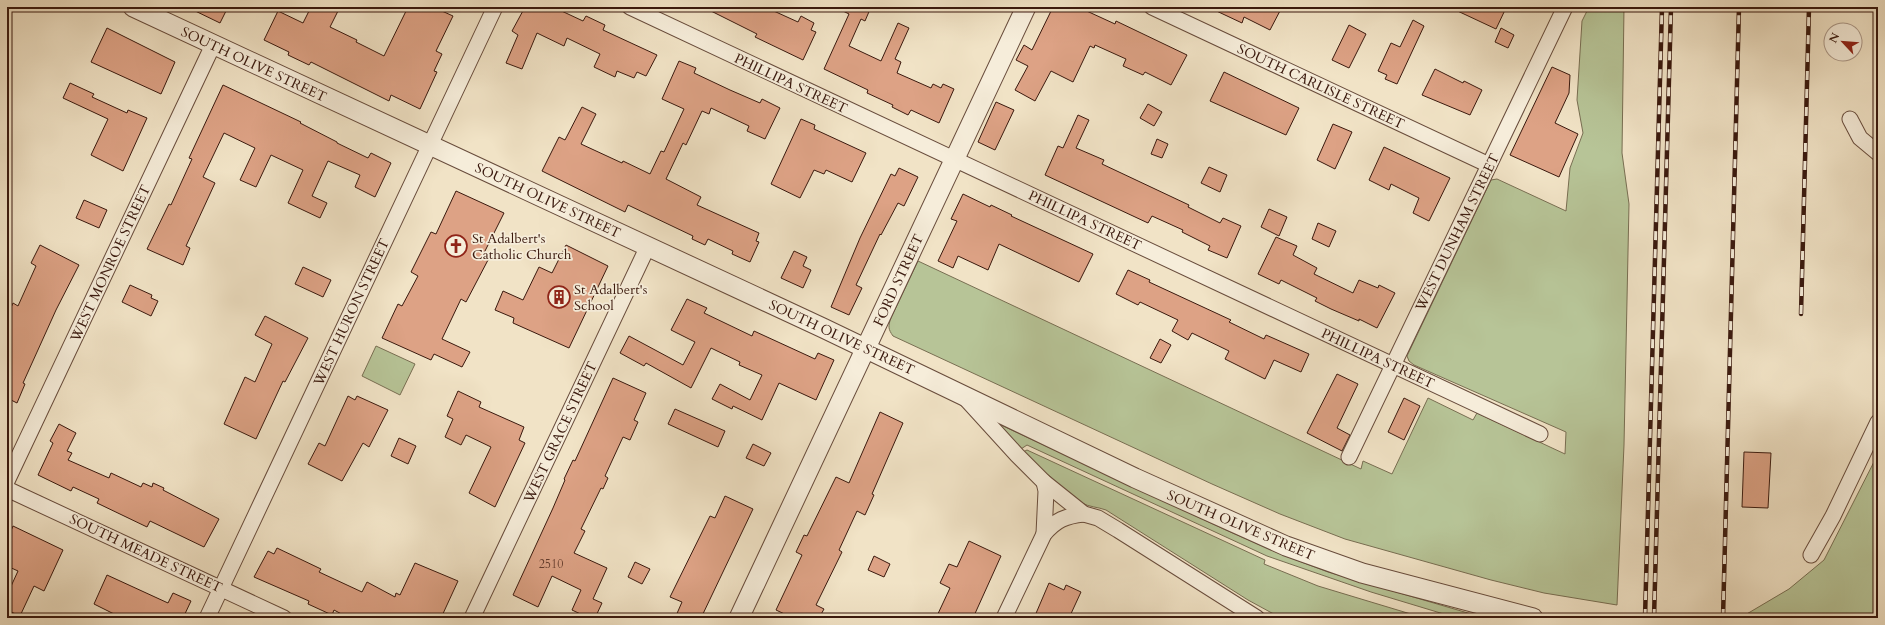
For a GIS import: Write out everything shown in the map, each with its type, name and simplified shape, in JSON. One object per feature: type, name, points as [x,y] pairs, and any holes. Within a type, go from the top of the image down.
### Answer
[{"type":"street","name":"SOUTH OLIVE STREET","points":[[133,7],[866,348],[1135,478],[1286,546],[1362,573],[1533,618]]},
{"type":"street","name":"WEST HURON STREET","points":[[207,618],[495,7]]},
{"type":"street","name":"PHILLIPA STREET","points":[[630,7],[1540,434]]},
{"type":"street","name":"FORD STREET","points":[[739,618],[1026,7]]},
{"type":"street","name":"SOUTH CARLISLE STREET","points":[[1152,7],[1489,165]]},
{"type":"street","name":"WEST DUNHAM STREET","points":[[1349,457],[1564,7]]},
{"type":"street","name":"WEST MONROE STREET","points":[[7,481],[213,45]]},
{"type":"street","points":[[1850,119],[1860,138],[1878,153]]},
{"type":"street","name":"WEST GRACE STREET","points":[[472,618],[648,246]]},
{"type":"street","name":"SOUTH OLIVE STREET","points":[[962,395],[1044,482],[1084,514],[1098,518],[1118,530],[1256,618]]},
{"type":"street","points":[[1811,555],[1833,516],[1878,422]]},
{"type":"street","points":[[1044,482],[1046,491],[1044,534]]},
{"type":"street","name":"SOUTH MEADE STREET","points":[[7,489],[284,618]]},
{"type":"street","points":[[1004,618],[1044,534],[1054,522],[1073,515],[1084,514]]},
{"type":"green space","points":[[1589,7],[1624,7],[1622,153],[1629,204],[1624,445],[1617,605],[1544,593],[1491,580],[1345,539],[1280,514],[1212,484],[893,336],[889,329],[891,318],[918,261],[1361,469],[1363,461],[1392,474],[1428,398],[1473,420],[1477,413],[1565,454],[1566,432],[1414,365],[1409,361],[1407,356],[1491,180],[1497,179],[1566,211],[1570,168],[1583,133],[1577,100],[1582,21]]},
{"type":"green space","points":[[376,346],[415,364],[400,395],[362,376]]},
{"type":"green space","points":[[1001,425],[1283,555],[1328,572],[1485,618],[1457,618],[1371,592],[1267,556],[1027,445],[1021,449],[1000,426]]},
{"type":"green space","points":[[1027,450],[1265,560],[1264,564],[1318,586],[1424,618],[1281,618],[1248,600],[1106,510],[1085,504],[1074,498],[1051,480],[1023,452]]},
{"type":"green space","points":[[1878,454],[1878,618],[1744,618],[1745,615],[1789,589],[1824,560]]},
{"type":"building","points":[[187,7],[228,7],[220,23]]},
{"type":"building","points":[[311,7],[340,7],[330,27],[357,40],[356,42],[384,56],[408,7],[433,7],[453,16],[436,51],[442,54],[434,71],[437,72],[420,109],[391,95],[389,101],[311,62],[309,65],[288,55],[289,52],[264,40],[278,11],[303,23]]},
{"type":"building","points":[[525,7],[553,7],[583,21],[586,16],[605,25],[603,30],[657,55],[646,76],[637,72],[634,78],[617,71],[615,77],[594,67],[600,54],[567,38],[564,46],[537,33],[522,69],[506,63],[518,35],[512,31]]},
{"type":"building","points":[[703,7],[765,7],[798,22],[801,16],[814,23],[811,30],[816,32],[803,60],[755,37],[757,34]]},
{"type":"building","points":[[835,7],[871,7],[865,21],[861,19],[849,46],[881,61],[898,23],[909,28],[895,59],[901,62],[897,73],[931,88],[933,84],[941,88],[943,84],[954,89],[939,123],[911,110],[908,115],[892,107],[893,105],[867,93],[868,90],[824,69],[849,14]]},
{"type":"building","points":[[1053,7],[1078,7],[1115,24],[1116,21],[1187,55],[1171,85],[1145,72],[1143,75],[1123,66],[1126,59],[1095,45],[1094,48],[1090,46],[1073,82],[1051,71],[1035,101],[1015,90],[1028,66],[1016,60],[1024,45],[1032,50]]},
{"type":"building","points":[[1208,7],[1282,7],[1270,30],[1244,17],[1242,23]]},
{"type":"building","points":[[1449,7],[1498,7],[1505,10],[1496,29]]},
{"type":"building","points":[[1413,20],[1424,26],[1397,84],[1385,79],[1387,75],[1378,71],[1391,43],[1400,47]]},
{"type":"building","points":[[1349,25],[1366,34],[1349,68],[1332,60]]},
{"type":"building","points":[[107,28],[175,62],[161,94],[91,62]]},
{"type":"building","points":[[1501,28],[1514,35],[1508,48],[1495,42]]},
{"type":"building","points":[[679,61],[696,68],[694,73],[730,90],[760,103],[762,99],[780,108],[765,139],[747,131],[749,126],[711,108],[709,114],[702,111],[686,145],[683,143],[666,179],[701,197],[697,205],[759,233],[756,241],[759,242],[750,262],[732,254],[733,251],[708,239],[705,245],[692,239],[693,236],[628,205],[625,212],[542,171],[559,137],[565,140],[582,107],[596,114],[581,144],[650,174],[661,151],[664,152],[684,109],[662,99]]},
{"type":"building","points":[[1552,67],[1570,75],[1569,93],[1555,123],[1578,134],[1559,177],[1510,155]]},
{"type":"building","points":[[1435,69],[1463,83],[1464,81],[1482,90],[1470,115],[1422,95]]},
{"type":"building","points":[[1224,72],[1299,108],[1286,135],[1210,101]]},
{"type":"building","points":[[70,83],[94,94],[92,97],[127,113],[128,110],[147,118],[123,171],[91,155],[108,119],[63,98]]},
{"type":"building","points":[[223,85],[301,122],[300,123],[337,143],[368,158],[371,153],[391,163],[375,197],[355,187],[360,175],[328,161],[312,196],[327,203],[320,218],[288,203],[303,170],[271,155],[256,187],[240,180],[255,148],[224,133],[203,177],[215,183],[186,246],[190,248],[183,265],[147,249],[169,204],[171,205],[192,159],[189,158]]},
{"type":"building","points":[[996,102],[1014,110],[995,150],[978,142]]},
{"type":"building","points":[[1148,104],[1162,112],[1154,126],[1140,118]]},
{"type":"building","points":[[1078,115],[1089,120],[1076,148],[1104,160],[1102,164],[1189,205],[1188,207],[1220,223],[1223,218],[1241,226],[1227,258],[1208,250],[1210,246],[1182,232],[1183,230],[1152,216],[1148,223],[1045,175],[1058,146],[1063,148]]},
{"type":"building","points":[[801,119],[815,125],[814,129],[866,153],[852,182],[826,170],[824,174],[814,170],[800,198],[771,184]]},
{"type":"building","points":[[1333,124],[1352,132],[1335,169],[1317,160]]},
{"type":"building","points":[[1157,139],[1168,144],[1162,158],[1151,154]]},
{"type":"building","points":[[1384,147],[1450,178],[1429,221],[1413,213],[1419,198],[1391,184],[1389,190],[1369,180]]},
{"type":"building","points":[[1209,167],[1227,175],[1220,192],[1201,183]]},
{"type":"building","points":[[899,168],[918,177],[904,206],[898,203],[881,235],[880,234],[856,285],[862,288],[849,315],[831,307],[860,238],[891,174],[895,176]]},
{"type":"building","name":"St Adalbert's Catholic Church","points":[[456,191],[504,213],[482,257],[488,260],[466,302],[461,299],[442,339],[470,352],[462,367],[434,354],[431,360],[382,338],[398,304],[402,306],[418,276],[411,272],[431,232],[436,234]]},
{"type":"building","points":[[963,194],[990,207],[991,205],[1012,215],[1011,216],[1093,254],[1079,282],[999,244],[988,270],[958,256],[953,268],[938,261],[957,221],[951,219]]},
{"type":"building","points":[[84,200],[107,210],[99,228],[76,218]]},
{"type":"building","points":[[1269,209],[1287,217],[1279,236],[1261,227]]},
{"type":"building","points":[[1318,223],[1336,231],[1329,247],[1312,239]]},
{"type":"building","points":[[1276,237],[1297,246],[1293,255],[1317,268],[1314,274],[1353,293],[1359,280],[1378,288],[1379,285],[1395,293],[1377,328],[1315,301],[1317,298],[1281,280],[1279,284],[1258,274]]},
{"type":"building","points":[[40,245],[79,265],[56,310],[23,383],[25,384],[17,403],[7,398],[7,317],[13,303],[18,306],[36,266],[31,263]]},
{"type":"building","name":"St Adalbert's School","points":[[566,245],[608,266],[569,348],[513,323],[514,318],[495,310],[503,291],[523,300],[539,267],[552,273]]},
{"type":"building","points":[[794,251],[807,257],[803,266],[811,270],[803,288],[781,278]]},
{"type":"building","points":[[303,267],[331,280],[323,297],[295,284]]},
{"type":"building","points":[[1128,270],[1150,280],[1149,282],[1231,320],[1229,322],[1264,339],[1266,335],[1309,354],[1301,372],[1274,360],[1265,379],[1225,359],[1229,351],[1192,333],[1188,340],[1172,331],[1178,320],[1140,302],[1138,305],[1116,294]]},
{"type":"building","points":[[130,285],[152,295],[151,298],[158,301],[151,316],[122,302]]},
{"type":"building","points":[[687,299],[707,308],[704,313],[752,336],[754,331],[815,359],[818,353],[834,360],[816,400],[779,383],[762,420],[733,406],[732,409],[712,399],[720,384],[750,400],[762,375],[739,365],[740,362],[711,348],[691,388],[646,363],[644,366],[620,353],[629,336],[683,365],[695,342],[671,330]]},
{"type":"building","points":[[265,316],[308,338],[285,382],[283,381],[256,439],[224,424],[245,377],[255,382],[272,344],[255,335]]},
{"type":"building","points":[[1160,339],[1171,345],[1161,363],[1150,358]]},
{"type":"building","points":[[1337,374],[1358,384],[1337,428],[1350,435],[1342,451],[1307,433]]},
{"type":"building","points":[[613,378],[646,393],[634,420],[638,422],[630,440],[623,437],[605,476],[608,478],[603,489],[601,488],[581,529],[585,531],[574,553],[607,568],[593,599],[602,603],[595,618],[589,618],[572,610],[581,590],[552,576],[538,607],[513,595],[553,508],[565,480],[564,479],[573,460],[575,461]]},
{"type":"building","points":[[458,391],[481,402],[479,407],[524,427],[519,440],[525,443],[495,507],[469,493],[491,447],[466,435],[461,445],[445,437],[453,419],[447,416]]},
{"type":"building","points":[[348,396],[355,400],[357,396],[388,410],[369,447],[363,443],[342,481],[308,464],[319,443],[325,446]]},
{"type":"building","points":[[1404,398],[1420,406],[1404,440],[1388,432]]},
{"type":"building","points":[[675,409],[725,431],[718,447],[668,424]]},
{"type":"building","points":[[880,412],[903,423],[872,494],[874,495],[865,515],[857,511],[839,550],[842,552],[816,605],[824,609],[819,618],[793,618],[776,610],[802,555],[796,552],[804,535],[807,536],[836,477],[849,483]]},
{"type":"building","points":[[59,424],[76,433],[67,451],[72,453],[68,460],[109,478],[111,473],[141,487],[143,483],[152,487],[153,483],[164,488],[163,490],[219,519],[204,547],[150,521],[147,527],[97,503],[99,499],[73,487],[71,491],[38,475],[53,443],[50,441]]},
{"type":"building","points":[[399,438],[416,446],[408,464],[391,456]]},
{"type":"building","points":[[753,444],[771,453],[764,466],[746,458]]},
{"type":"building","points":[[1744,452],[1771,453],[1768,508],[1742,507]]},
{"type":"building","points":[[725,496],[753,509],[701,618],[675,618],[682,602],[670,597],[710,516],[715,518]]},
{"type":"building","points":[[13,526],[63,550],[44,591],[34,586],[20,616],[7,610],[7,595],[18,571],[7,566],[7,540]]},
{"type":"building","points":[[969,541],[1001,556],[973,618],[936,618],[950,588],[940,583],[949,564],[957,567]]},
{"type":"building","points":[[277,548],[321,569],[319,572],[362,592],[367,582],[395,597],[396,593],[400,595],[415,563],[458,581],[441,618],[349,618],[334,610],[332,615],[308,604],[309,601],[254,577],[268,551],[274,554]]},
{"type":"building","points":[[874,556],[890,564],[884,577],[868,570]]},
{"type":"building","points":[[635,562],[650,569],[642,584],[628,577]]},
{"type":"building","points":[[107,575],[168,603],[173,593],[191,601],[183,618],[122,618],[94,604]]},
{"type":"building","points":[[1049,583],[1064,590],[1066,585],[1081,592],[1069,618],[1034,618]]},
{"type":"railway","points":[[1645,618],[1662,7]]},
{"type":"railway","points":[[1654,618],[1671,7]]},
{"type":"railway","points":[[1723,618],[1739,7]]},
{"type":"railway","points":[[1801,314],[1809,7]]},
{"type":"place","name":"St Adalbert's Catholic Church","points":[[456,246]]},
{"type":"place","name":"St Adalbert's School","points":[[559,297]]}]
